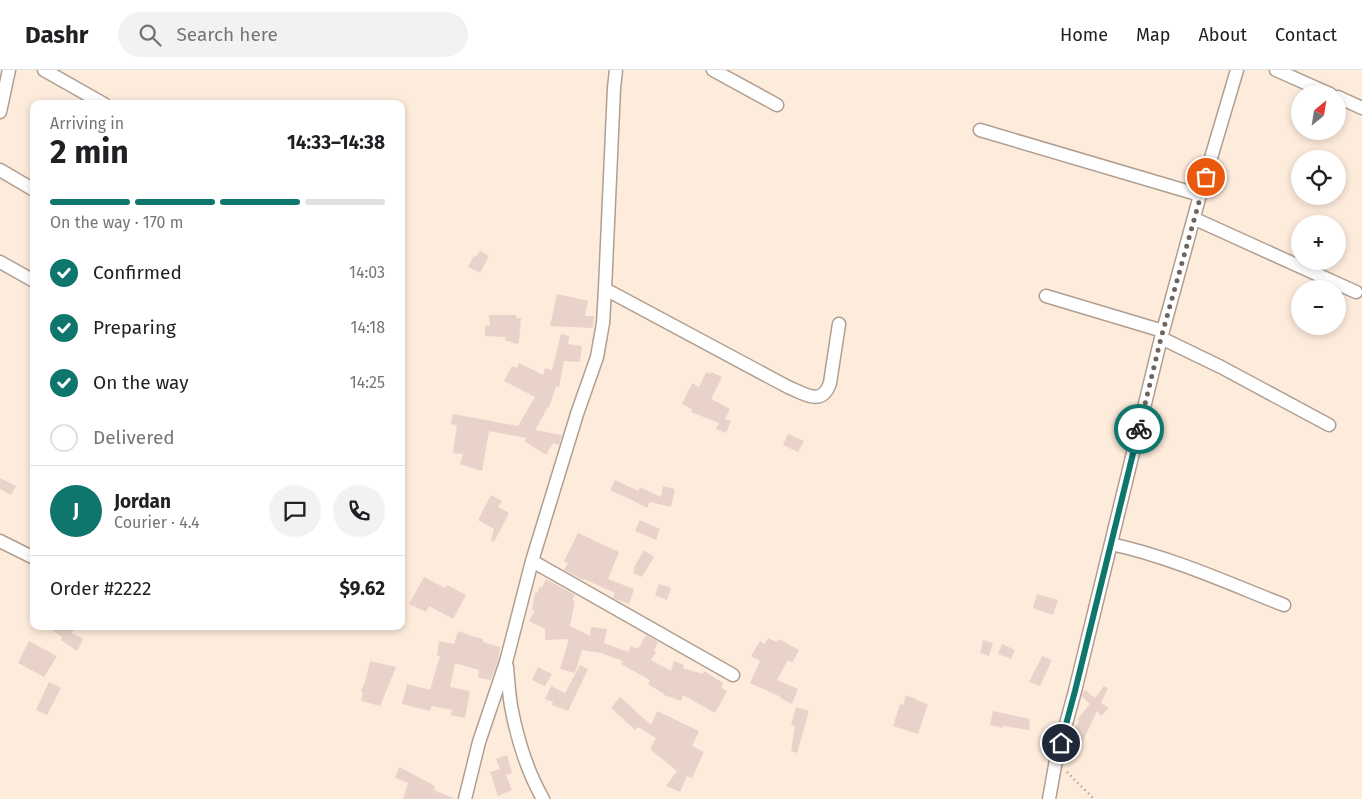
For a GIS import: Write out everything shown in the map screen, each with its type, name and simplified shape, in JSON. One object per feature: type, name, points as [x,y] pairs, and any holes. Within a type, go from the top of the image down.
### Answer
[{"type":"street","points":[[0,112],[9,70]]},
{"type":"street","points":[[44,70],[97,100]]},
{"type":"street","points":[[465,799],[479,742],[506,662],[532,561],[577,414],[597,357],[606,289],[616,70]]},
{"type":"street","points":[[713,70],[777,105]]},
{"type":"street","points":[[1050,799],[1056,760],[1075,691],[1162,334],[1237,70]]},
{"type":"street","points":[[1276,70],[1310,85]]},
{"type":"street","points":[[1346,101],[1362,108]]},
{"type":"street","points":[[980,130],[1200,195]]},
{"type":"street","points":[[0,170],[30,188]]},
{"type":"street","points":[[1195,218],[1356,292]]},
{"type":"street","points":[[0,262],[30,279]]},
{"type":"street","points":[[606,289],[788,387],[812,397],[822,396],[828,390],[839,324]]},
{"type":"street","points":[[1046,296],[1162,334],[1329,424]]},
{"type":"street","points":[[0,541],[30,556]]},
{"type":"street","points":[[1111,544],[1185,566],[1284,605]]},
{"type":"street","points":[[532,561],[733,675]]},
{"type":"street","points":[[506,662],[511,706],[522,750],[535,786],[543,799]]},
{"type":"path","points":[[1056,760],[1094,799]]},
{"type":"building","points":[[480,251],[489,256],[480,273],[468,267],[474,256],[476,257]]},
{"type":"building","points":[[557,294],[588,301],[585,316],[594,316],[593,328],[550,326]]},
{"type":"building","points":[[489,315],[516,315],[516,318],[521,318],[519,342],[517,344],[505,340],[505,337],[485,336],[485,325],[490,326]]},
{"type":"building","points":[[561,334],[569,336],[568,344],[582,346],[580,362],[564,361],[559,387],[556,386],[549,408],[535,430],[562,435],[559,445],[553,443],[546,455],[524,441],[526,438],[489,431],[482,471],[460,464],[463,454],[453,453],[457,425],[451,424],[453,414],[518,426],[535,397],[504,381],[512,366],[517,368],[519,363],[543,375],[545,368],[552,370]]},
{"type":"building","points":[[706,372],[722,377],[711,399],[730,409],[725,419],[731,421],[726,433],[716,429],[719,423],[691,412],[692,409],[682,404],[692,383],[699,387]]},
{"type":"building","points":[[788,434],[804,441],[798,452],[783,445]]},
{"type":"building","points":[[0,478],[16,486],[11,495],[0,489]]},
{"type":"building","points":[[615,480],[638,491],[640,487],[661,497],[663,486],[675,489],[671,507],[650,502],[647,508],[624,497],[610,490]]},
{"type":"building","points":[[491,495],[502,501],[498,507],[509,513],[494,542],[491,540],[494,529],[478,520]]},
{"type":"building","points":[[640,520],[660,529],[656,540],[635,531]]},
{"type":"building","points":[[578,533],[619,552],[608,579],[634,589],[629,604],[613,598],[615,593],[564,570],[568,563],[564,561]]},
{"type":"building","points":[[644,550],[654,557],[642,577],[633,573],[634,567]]},
{"type":"building","points":[[424,577],[445,588],[447,585],[466,595],[453,619],[429,606],[426,612],[409,604]]},
{"type":"building","points":[[546,579],[575,595],[572,600],[575,601],[570,626],[590,636],[591,627],[607,629],[604,643],[628,652],[631,646],[638,649],[646,635],[658,642],[654,651],[656,652],[651,660],[671,671],[674,661],[684,665],[683,668],[703,674],[704,671],[723,683],[721,688],[727,691],[715,713],[683,695],[681,701],[664,695],[648,684],[650,680],[621,664],[623,661],[601,653],[582,650],[575,673],[560,669],[569,639],[545,640],[545,629],[529,621],[535,610],[532,610],[535,592],[538,593],[539,587],[542,587]]},
{"type":"building","points":[[659,584],[671,588],[667,600],[655,595]]},
{"type":"building","points":[[1037,594],[1058,600],[1053,615],[1033,608]]},
{"type":"building","points":[[52,630],[74,630],[71,633],[83,639],[77,651],[61,640],[62,637]]},
{"type":"building","points":[[458,631],[500,647],[498,662],[491,680],[478,678],[479,670],[455,663],[450,687],[470,691],[465,718],[451,715],[452,710],[432,706],[430,711],[402,704],[407,684],[430,690],[440,656],[437,656],[439,641],[454,644]]},
{"type":"building","points":[[768,638],[777,642],[779,639],[799,650],[792,663],[788,660],[777,680],[798,689],[792,704],[750,683],[760,661],[751,656],[760,641],[765,644]]},
{"type":"building","points":[[983,640],[993,643],[989,656],[980,653]]},
{"type":"building","points":[[29,641],[57,656],[44,677],[18,663]]},
{"type":"building","points":[[1002,644],[1015,650],[1011,659],[998,654]]},
{"type":"building","points":[[1042,656],[1052,660],[1040,686],[1029,682]]},
{"type":"building","points":[[370,661],[396,667],[380,706],[361,701],[363,692],[361,691]]},
{"type":"building","points":[[580,665],[588,669],[568,711],[552,705],[553,702],[545,699],[551,686],[565,693]]},
{"type":"building","points":[[538,667],[552,674],[545,686],[532,680]]},
{"type":"building","points":[[49,682],[61,688],[47,715],[36,710]]},
{"type":"building","points":[[1104,686],[1108,688],[1101,703],[1109,708],[1101,716],[1097,711],[1074,760],[1066,756],[1070,738],[1079,721],[1077,720],[1090,704],[1082,696],[1083,693],[1085,690],[1095,698]]},
{"type":"building","points":[[906,695],[928,704],[918,734],[893,726],[900,704],[903,705]]},
{"type":"building","points":[[620,697],[651,725],[657,711],[699,731],[692,746],[704,752],[692,778],[687,776],[680,792],[666,786],[677,771],[650,749],[656,738],[638,727],[635,730],[611,708]]},
{"type":"building","points":[[796,707],[809,711],[797,753],[791,751],[795,726],[791,725]]},
{"type":"building","points":[[993,711],[1030,719],[1029,730],[990,725]]},
{"type":"building","points":[[507,755],[512,773],[506,775],[512,790],[498,796],[490,772],[500,769],[496,759]]},
{"type":"building","points":[[399,767],[435,786],[434,790],[455,799],[403,799],[408,783],[395,778]]},
{"type":"way so far","points":[[1139,429],[1161,338],[1206,177]]},
{"type":"route","points":[[1061,743],[1139,429]]}]
